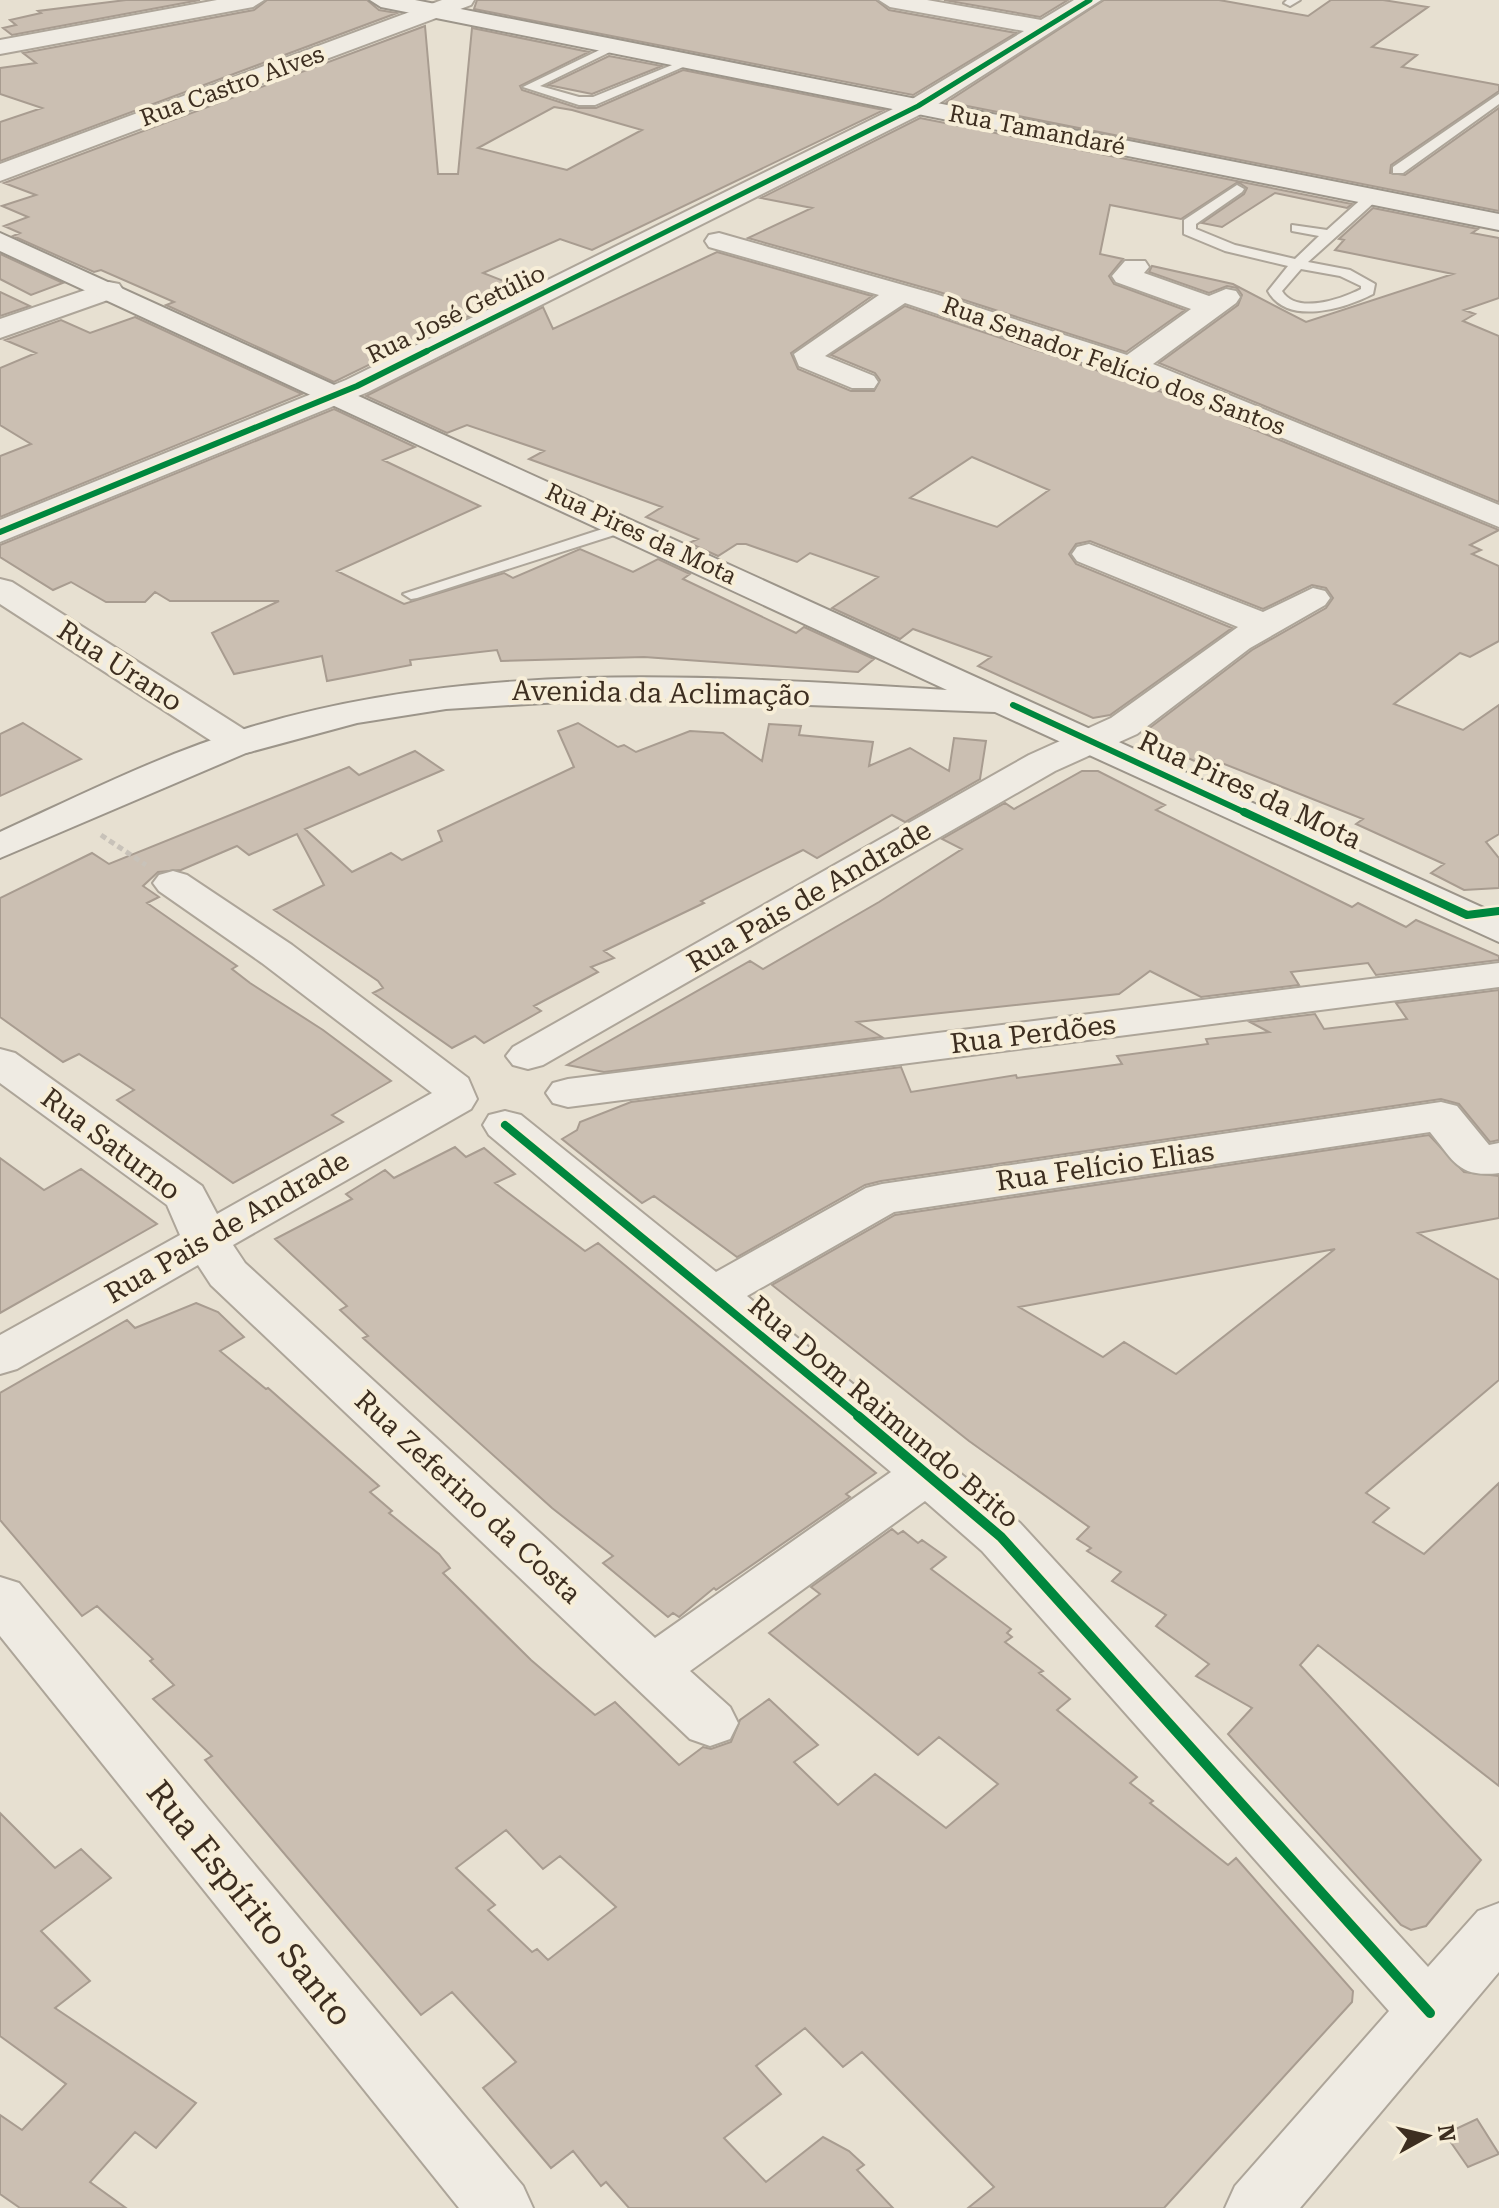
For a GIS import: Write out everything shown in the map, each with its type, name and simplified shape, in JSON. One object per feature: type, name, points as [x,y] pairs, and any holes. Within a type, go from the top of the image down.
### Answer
[{"type":"street","points":[[0,47],[253,0]]},
{"type":"street","name":"Rua Tamandaré","points":[[381,0],[1370,193],[1499,222]]},
{"type":"street","name":"Rua Castro Alves","points":[[0,173],[463,0]]},
{"type":"street","points":[[890,0],[1045,28]]},
{"type":"street","name":"Rua José Getúlio","points":[[0,532],[336,395],[918,106],[1090,0]]},
{"type":"street","name":"Rua Pires da Mota","points":[[0,241],[1488,919]]},
{"type":"street","name":"Rua Senador Felício dos Santos","points":[[719,241],[901,293],[1130,367],[1237,406],[1499,517]]},
{"type":"street","points":[[1130,367],[1219,302],[1126,276],[1135,267]]},
{"type":"street","points":[[0,329],[109,290]]},
{"type":"street","points":[[863,382],[817,365],[809,360],[809,354],[901,293]]},
{"type":"street","points":[[1089,554],[1264,625]]},
{"type":"street","name":"Rua Urano","points":[[0,589],[240,743]]},
{"type":"street","name":"Rua Pais de Andrade","points":[[528,1056],[1042,763],[1124,726],[1264,625],[1313,598]]},
{"type":"street","points":[[874,697],[905,683],[910,671],[908,656]]},
{"type":"street","name":"Avenida da Aclimação","points":[[0,846],[240,743],[374,709],[488,691],[563,686],[642,687],[1013,705]]},
{"type":"street","points":[[173,883],[277,954],[454,1093],[462,1109],[480,1121],[505,1125],[546,1117],[557,1110],[568,1093],[567,1080],[559,1069],[528,1056],[485,1061],[459,1077],[454,1093]]},
{"type":"street","name":"Rua Perdões","points":[[568,1093],[1499,975]]},
{"type":"street","name":"Rua Saturno","points":[[0,1062],[186,1197],[215,1255]]},
{"type":"street","name":"Rua Pais de Andrade","points":[[0,1357],[215,1255],[454,1093]]},
{"type":"street","name":"Rua Felício Elias","points":[[712,1295],[882,1199],[1441,1116],[1478,1161],[1499,1158]]},
{"type":"street","name":"Rua Dom Raimundo Brito","points":[[505,1125],[1001,1537],[1430,2013]]},
{"type":"street","name":"Rua Zeferino da Costa","points":[[215,1255],[710,1723]]},
{"type":"street","points":[[652,1669],[926,1474]]},
{"type":"street","name":"Rua Espírito Santo","points":[[0,1598],[500,2208]]},
{"type":"street","points":[[1258,2208],[1430,2013],[1499,1929]]},
{"type":"lane","points":[[614,46],[529,87],[579,101],[595,101],[691,61]]},
{"type":"lane","points":[[1398,170],[1499,98]]},
{"type":"lane","points":[[1237,189],[1189,223],[1189,231],[1234,248],[1300,264],[1358,277],[1368,284],[1368,291],[1358,296],[1311,307],[1287,304],[1275,291],[1277,282],[1300,264],[1370,193]]},
{"type":"lane","points":[[1297,228],[1329,234]]},
{"type":"lane","points":[[411,594],[624,527]]},
{"type":"path","points":[[70,814],[173,883]]},
{"type":"building","points":[[126,0],[200,0],[12,35],[3,28],[16,25],[10,20],[41,13],[38,11]]},
{"type":"building","points":[[267,0],[367,0],[379,10],[397,13],[0,161],[0,122],[42,108],[0,94],[0,68],[36,63],[23,53],[254,10]]},
{"type":"building","points":[[477,0],[876,0],[889,10],[1016,33],[913,95],[474,9]]},
{"type":"building","points":[[944,0],[1068,0],[1040,17]]},
{"type":"building","points":[[1104,0],[1219,0],[1308,16],[1331,0],[1383,0],[1428,7],[1372,47],[1417,55],[1402,67],[1499,85],[1499,91],[1391,165],[1390,173],[1405,175],[1499,108],[1499,211],[947,102]]},
{"type":"building","points":[[425,26],[438,174],[458,174],[472,28],[589,52],[520,86],[522,90],[578,108],[596,108],[683,70],[884,110],[592,250],[560,239],[483,273],[524,289],[334,382],[166,305],[174,302],[101,270],[94,272],[13,236],[20,233],[4,226],[28,217],[2,206],[36,195],[4,183]],"holes":[[[554,107],[642,130],[567,170],[478,148]]]},
{"type":"building","points":[[609,56],[662,66],[592,94],[548,85]]},
{"type":"building","points":[[920,118],[1352,204],[1347,208],[1275,193],[1222,227],[1202,223],[1244,194],[1247,188],[1238,182],[1181,219],[1110,205],[1100,254],[1123,259],[1109,276],[1114,284],[1185,310],[1126,352],[936,291],[748,238],[812,208],[761,198]]},
{"type":"building","points":[[1373,208],[1478,229],[1472,233],[1499,238],[1499,298],[1464,310],[1475,314],[1463,321],[1499,336],[1499,502],[1159,363],[1238,305],[1242,295],[1237,288],[1227,286],[1209,293],[1149,272],[1152,266],[1233,284],[1306,322],[1453,274],[1335,250],[1344,240],[1339,239]]},
{"type":"building","points":[[717,252],[872,296],[791,353],[798,369],[851,391],[874,391],[880,380],[875,373],[831,355],[905,306],[1165,393],[1499,530],[1470,545],[1481,550],[1472,554],[1499,566],[1499,641],[1470,657],[1460,653],[1394,704],[1463,730],[1499,705],[1499,834],[1486,842],[1499,858],[1499,888],[1464,890],[1431,873],[1444,864],[1356,824],[1363,819],[1204,756],[1197,762],[1146,740],[1143,733],[1252,650],[1326,608],[1333,598],[1326,588],[1312,585],[1263,609],[1090,541],[1076,544],[1069,554],[1076,564],[1232,628],[1110,715],[1093,718],[978,666],[991,657],[913,629],[900,639],[832,608],[878,577],[810,553],[797,562],[746,544],[737,544],[718,556],[689,543],[698,539],[646,517],[662,507],[529,459],[544,451],[467,425],[447,433],[366,396],[543,307],[553,329]],"holes":[[[972,457],[1049,490],[997,527],[910,498]]]},
{"type":"building","points":[[0,254],[63,283],[31,295],[0,279]]},
{"type":"building","points":[[0,292],[30,306],[0,316]]},
{"type":"building","points":[[135,317],[302,394],[0,517],[0,456],[31,444],[0,425],[0,368],[36,353],[5,340],[61,320],[90,333]]},
{"type":"building","points":[[334,409],[415,447],[383,460],[480,506],[337,571],[404,604],[504,573],[513,578],[580,549],[633,572],[658,559],[690,574],[683,579],[796,633],[804,627],[874,659],[858,672],[644,657],[501,661],[497,650],[410,660],[411,665],[327,681],[322,656],[234,674],[212,633],[279,601],[170,601],[155,592],[145,602],[106,602],[71,582],[53,590],[0,557],[0,545]]},
{"type":"building","points":[[23,723],[81,759],[0,796],[0,734]]},
{"type":"building","points":[[578,723],[618,747],[624,745],[636,752],[690,731],[723,733],[762,761],[769,724],[801,726],[799,735],[873,742],[869,766],[910,748],[949,771],[954,738],[986,741],[980,779],[905,822],[892,815],[817,858],[803,850],[701,901],[704,903],[604,951],[614,958],[591,967],[598,972],[534,1006],[541,1011],[484,1043],[475,1036],[452,1048],[373,993],[383,988],[378,981],[274,910],[324,885],[297,834],[249,855],[237,846],[181,870],[158,872],[143,886],[159,897],[147,903],[237,966],[232,969],[250,983],[323,1030],[391,1081],[332,1115],[343,1122],[233,1183],[117,1100],[134,1090],[79,1054],[63,1062],[0,1017],[0,898],[92,853],[109,864],[349,767],[359,775],[415,751],[443,770],[305,829],[352,872],[391,853],[402,860],[442,841],[438,831],[574,767],[558,731]]},
{"type":"building","points":[[1082,771],[1098,771],[1165,805],[1156,810],[1352,907],[1358,903],[1406,927],[1416,920],[1499,956],[1499,960],[1376,975],[1368,963],[1291,972],[1299,985],[1201,997],[1150,971],[1119,994],[857,1022],[882,1037],[604,1072],[567,1065],[750,961],[763,969],[879,902],[962,849],[942,839],[1005,803],[1014,809]]},
{"type":"building","points":[[1499,990],[1499,1140],[1490,1142],[1459,1104],[1441,1099],[881,1181],[865,1185],[737,1257],[654,1196],[642,1203],[562,1139],[577,1130],[580,1122],[631,1102],[901,1067],[911,1092],[1016,1075],[1017,1078],[1122,1064],[1117,1056],[1208,1044],[1206,1039],[1269,1032],[1250,1022],[1315,1014],[1324,1029],[1407,1019],[1396,1003]]},
{"type":"building","points":[[1429,1135],[1464,1172],[1499,1176],[1499,1218],[1418,1233],[1499,1280],[1499,1380],[1366,1493],[1389,1508],[1373,1522],[1424,1554],[1499,1483],[1499,1786],[1318,1645],[1300,1665],[1481,1860],[1426,1926],[1411,1930],[1401,1925],[1228,1734],[1252,1708],[1196,1676],[1209,1664],[1156,1626],[1166,1615],[1112,1581],[1121,1572],[1087,1551],[1091,1548],[1077,1539],[1089,1527],[969,1441],[772,1285],[895,1215]],"holes":[[[1335,1249],[1176,1374],[1124,1342],[1103,1357],[1019,1307]]]},
{"type":"building","points":[[455,1147],[466,1157],[484,1148],[515,1174],[495,1183],[585,1251],[598,1243],[876,1473],[846,1494],[850,1497],[716,1590],[714,1588],[679,1617],[673,1613],[668,1617],[603,1563],[613,1556],[552,1508],[363,1338],[368,1336],[340,1310],[347,1306],[275,1239],[352,1199],[346,1194],[385,1170],[394,1178]]},
{"type":"building","points":[[0,1158],[44,1190],[81,1169],[157,1224],[0,1313]]},
{"type":"building","points":[[196,1303],[218,1312],[244,1337],[220,1351],[268,1388],[379,1486],[370,1492],[392,1511],[389,1513],[439,1554],[450,1568],[443,1573],[531,1660],[595,1715],[615,1702],[679,1765],[703,1747],[711,1749],[731,1742],[740,1720],[769,1699],[818,1745],[794,1762],[838,1805],[875,1774],[946,1828],[998,1784],[939,1737],[918,1755],[769,1633],[820,1594],[811,1587],[892,1529],[898,1534],[903,1531],[918,1543],[922,1540],[946,1557],[931,1569],[1011,1629],[1007,1633],[1012,1637],[1005,1642],[1043,1671],[1039,1673],[1070,1699],[1057,1710],[1137,1777],[1130,1783],[1153,1801],[1150,1803],[1228,1865],[1236,1858],[1353,1991],[1352,2002],[1164,2208],[968,2208],[994,2187],[862,2052],[843,2067],[805,2028],[756,2066],[781,2094],[724,2138],[766,2182],[823,2137],[849,2151],[864,2165],[857,2170],[893,2208],[629,2208],[606,2182],[601,2186],[573,2151],[551,2168],[483,2088],[516,2062],[452,1992],[421,2015],[205,1760],[212,1756],[153,1699],[174,1685],[150,1661],[153,1659],[97,1606],[82,1616],[0,1520],[0,1393],[127,1320],[135,1328]],"holes":[[[506,1830],[543,1869],[560,1856],[616,1907],[548,1960],[537,1949],[532,1952],[488,1910],[495,1905],[456,1868]]]},
{"type":"building","points":[[0,1813],[55,1868],[81,1849],[111,1878],[41,1931],[90,1981],[55,2008],[196,2103],[156,2148],[135,2132],[90,2182],[126,2208],[20,2208],[0,2194],[0,2115],[22,2130],[66,2084],[0,2036]]},
{"type":"building","points":[[1477,2119],[1499,2154],[1468,2167],[1445,2134]]},
{"type":"cycle path","points":[[0,532],[357,386],[918,106],[1090,0]]},
{"type":"cycle path","points":[[1013,705],[1467,915],[1499,911]]},
{"type":"cycle path","points":[[505,1125],[774,1344],[1001,1537],[1430,2013]]}]
